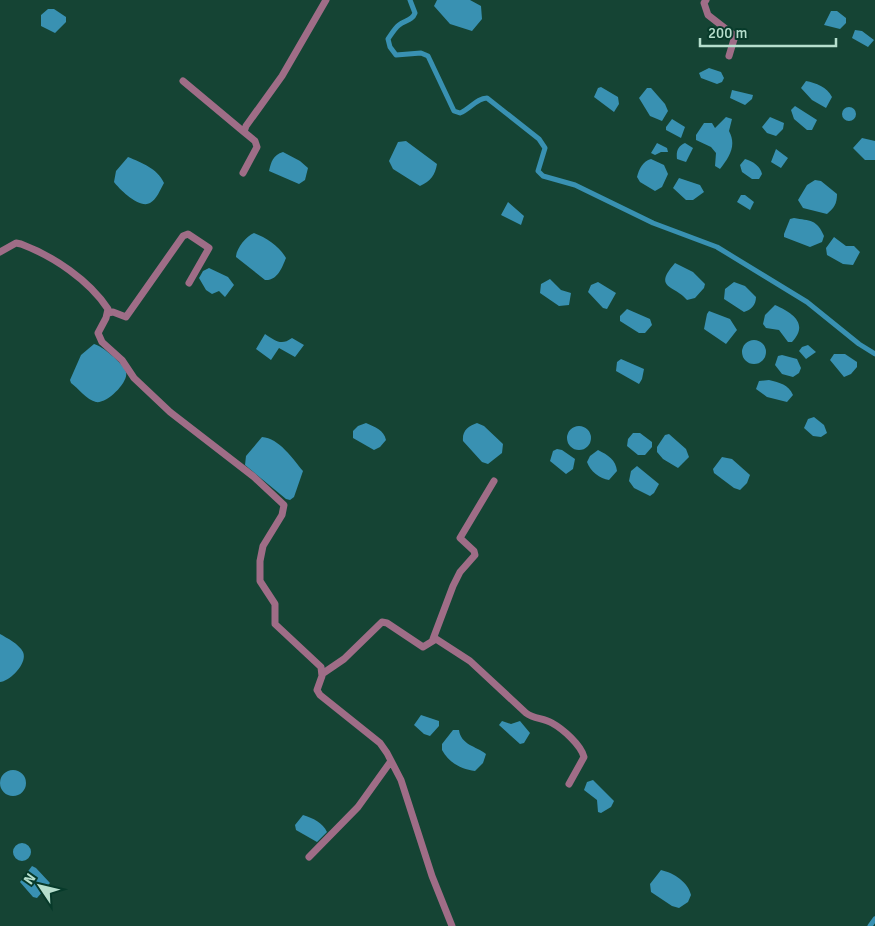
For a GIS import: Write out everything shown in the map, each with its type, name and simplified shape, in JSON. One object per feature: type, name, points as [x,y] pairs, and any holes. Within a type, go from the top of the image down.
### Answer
[{"type":"street","points":[[244,132],[246,126],[282,76],[326,0]]},
{"type":"street","points":[[706,0],[704,3],[708,15],[735,36],[729,56]]},
{"type":"street","points":[[183,80],[255,142],[257,147],[242,173]]},
{"type":"street","points":[[108,313],[113,312],[126,317],[183,236],[188,234],[209,248],[189,283]]},
{"type":"street","points":[[0,252],[16,243],[21,244],[49,258],[79,278],[104,303],[108,313],[98,333],[98,337],[122,360],[134,378],[170,412],[254,477],[284,505],[282,515],[264,546],[260,561],[260,581],[275,604],[275,624],[321,667],[322,674],[317,690],[320,695],[380,743],[391,761],[401,780],[432,876],[452,926]]},
{"type":"street","points":[[322,674],[344,659],[382,622],[387,623],[423,647],[433,639],[453,586],[464,566],[474,555],[474,551],[460,538],[494,481]]},
{"type":"street","points":[[433,639],[436,639],[470,661],[532,718],[551,722],[582,749],[584,757],[569,784]]},
{"type":"street","points":[[309,857],[358,807],[391,761]]},
{"type":"water","points":[[437,0],[470,0],[481,6],[482,19],[472,31],[450,24],[434,6]]},
{"type":"water","points":[[48,9],[54,9],[66,17],[66,22],[55,33],[41,26],[41,15]]},
{"type":"water","points":[[831,11],[837,11],[846,18],[846,23],[840,29],[824,25]]},
{"type":"water","points":[[855,30],[862,31],[874,40],[868,47],[852,38]]},
{"type":"water","points":[[709,68],[721,72],[724,78],[722,82],[717,84],[701,78],[699,73]]},
{"type":"water","points":[[806,81],[821,86],[830,94],[832,97],[826,108],[812,100],[801,88]]},
{"type":"water","points":[[601,87],[618,97],[619,104],[614,112],[594,97],[598,88]]},
{"type":"water","points":[[647,88],[651,88],[665,104],[668,111],[662,121],[650,116],[639,98]]},
{"type":"water","points":[[732,90],[753,95],[752,99],[745,105],[730,98]]},
{"type":"water","points":[[795,106],[817,120],[812,130],[807,130],[794,119],[791,110]]},
{"type":"water","points":[[849,107],[854,109],[856,114],[854,119],[849,121],[844,119],[842,114],[844,109]]},
{"type":"water","points":[[726,117],[732,119],[729,131],[732,146],[729,156],[720,169],[715,166],[716,153],[711,147],[696,140],[696,135],[704,123],[712,123],[715,128]]},
{"type":"water","points":[[770,117],[784,123],[783,129],[776,136],[767,133],[762,127]]},
{"type":"water","points":[[672,119],[685,127],[681,138],[666,130]]},
{"type":"water","points":[[862,138],[875,141],[875,160],[865,160],[853,148]]},
{"type":"water","points":[[406,141],[437,164],[432,177],[420,186],[393,169],[389,161],[398,142]]},
{"type":"water","points":[[657,143],[667,148],[668,152],[661,152],[655,155],[651,153]]},
{"type":"water","points":[[685,143],[693,148],[686,162],[677,159],[679,147]]},
{"type":"water","points":[[776,149],[788,158],[781,168],[771,162]]},
{"type":"water","points":[[283,152],[300,161],[308,168],[305,180],[299,184],[269,171],[273,159]]},
{"type":"water","points":[[128,157],[153,170],[164,183],[150,203],[146,204],[136,201],[125,194],[114,182],[116,171]]},
{"type":"water","points":[[651,159],[664,165],[668,174],[662,187],[655,191],[640,182],[637,177],[642,166]]},
{"type":"water","points":[[745,159],[754,163],[760,169],[762,174],[759,179],[752,179],[742,172],[740,165]]},
{"type":"water","points":[[679,178],[700,185],[704,192],[693,200],[686,200],[673,188]]},
{"type":"water","points":[[815,180],[821,181],[837,194],[835,206],[827,214],[803,208],[798,200],[807,185]]},
{"type":"water","points":[[741,195],[745,195],[754,202],[750,210],[737,202]]},
{"type":"water","points":[[508,202],[524,216],[521,225],[501,215]]},
{"type":"water","points":[[790,219],[809,221],[819,226],[824,236],[822,242],[810,247],[784,237]]},
{"type":"water","points":[[254,233],[272,243],[286,258],[276,276],[269,280],[265,280],[236,257],[242,243]]},
{"type":"water","points":[[834,237],[846,246],[854,246],[860,252],[853,265],[843,264],[827,255],[826,248]]},
{"type":"water","points":[[675,263],[693,272],[705,284],[704,288],[695,298],[687,300],[668,286],[665,278]]},
{"type":"water","points":[[209,268],[228,277],[234,285],[225,297],[219,291],[212,294],[206,290],[199,278],[203,271]]},
{"type":"water","points":[[550,279],[561,290],[571,293],[569,305],[559,306],[540,293],[541,284]]},
{"type":"water","points":[[598,282],[616,293],[607,309],[603,308],[588,292],[591,285]]},
{"type":"water","points":[[734,282],[745,286],[756,297],[754,305],[747,311],[744,312],[724,299],[725,289]]},
{"type":"water","points":[[775,305],[793,315],[799,324],[797,336],[792,342],[788,342],[779,330],[766,328],[763,324],[765,315]]},
{"type":"water","points":[[627,309],[650,319],[652,325],[645,333],[639,333],[620,321],[620,316]]},
{"type":"water","points":[[709,311],[730,319],[737,330],[726,344],[704,329]]},
{"type":"water","points":[[265,334],[278,342],[285,342],[292,338],[304,345],[295,357],[279,348],[271,360],[256,349]]},
{"type":"water","points":[[754,340],[762,344],[766,352],[762,360],[754,364],[746,360],[742,352],[746,344]]},
{"type":"water","points":[[94,344],[112,355],[126,372],[124,381],[116,392],[101,402],[89,399],[70,380],[81,355]]},
{"type":"water","points":[[808,345],[816,352],[806,359],[799,351],[802,347]]},
{"type":"water","points":[[834,354],[845,354],[857,362],[857,367],[851,374],[844,377],[830,360]]},
{"type":"water","points":[[782,355],[797,359],[801,368],[799,373],[793,377],[782,374],[775,365],[778,356]]},
{"type":"water","points":[[621,359],[644,369],[639,384],[616,371],[617,362]]},
{"type":"water","points":[[769,380],[789,388],[793,395],[787,402],[767,397],[756,389],[759,381]]},
{"type":"water","points":[[814,417],[824,425],[827,433],[821,437],[813,436],[804,428],[808,419]]},
{"type":"water","points":[[366,423],[381,431],[386,440],[380,447],[374,450],[353,438],[353,431],[358,426]]},
{"type":"water","points":[[477,423],[484,426],[503,444],[502,453],[488,464],[482,462],[463,441],[463,434],[466,429]]},
{"type":"water","points":[[579,426],[588,429],[591,438],[588,447],[579,450],[570,447],[567,438],[570,429]]},
{"type":"water","points":[[633,433],[640,433],[652,442],[652,447],[645,455],[638,455],[627,446],[628,439]]},
{"type":"water","points":[[669,434],[686,449],[689,457],[678,468],[663,459],[657,452],[657,447],[665,435]]},
{"type":"water","points":[[262,437],[268,438],[280,445],[303,471],[294,497],[290,500],[286,499],[245,465],[246,456]]},
{"type":"water","points":[[557,449],[562,450],[575,459],[573,469],[566,474],[550,461],[553,451]]},
{"type":"water","points":[[598,450],[611,458],[615,464],[617,471],[609,480],[596,474],[587,462],[590,456]]},
{"type":"water","points":[[722,457],[732,459],[750,475],[747,483],[740,490],[734,488],[714,473],[713,469]]},
{"type":"water","points":[[637,466],[659,484],[650,496],[634,488],[629,481],[631,471]]},
{"type":"water","points":[[0,634],[19,646],[24,656],[21,666],[17,671],[9,678],[0,682]]},
{"type":"water","points":[[421,715],[439,721],[439,726],[430,736],[424,734],[414,725]]},
{"type":"water","points":[[502,721],[511,724],[520,721],[530,733],[524,743],[520,744],[499,725]]},
{"type":"water","points":[[453,730],[459,730],[460,735],[466,742],[486,754],[483,763],[475,771],[456,765],[442,750],[442,744]]},
{"type":"water","points":[[13,770],[22,774],[26,783],[22,792],[13,796],[4,792],[0,783],[4,774]]},
{"type":"water","points":[[593,780],[614,801],[611,807],[601,813],[598,812],[597,800],[584,790],[587,782]]},
{"type":"water","points":[[303,815],[317,821],[327,832],[317,842],[296,830],[295,825]]},
{"type":"water","points":[[18,843],[26,843],[31,848],[29,859],[18,861],[13,856],[13,848]]},
{"type":"water","points":[[32,866],[50,883],[37,898],[33,897],[20,882]]},
{"type":"water","points":[[661,870],[671,873],[680,879],[689,890],[691,895],[688,902],[679,908],[672,906],[651,892],[650,884]]},
{"type":"waterway","points":[[410,0],[415,13],[412,18],[401,23],[394,30],[388,39],[390,47],[396,55],[421,53],[428,56],[454,111],[460,113],[483,98],[487,98],[539,139],[545,148],[538,171],[543,176],[575,185],[653,223],[717,247],[807,302],[859,344],[875,354]]},
{"type":"waterway","points":[[870,926],[875,919]]}]
